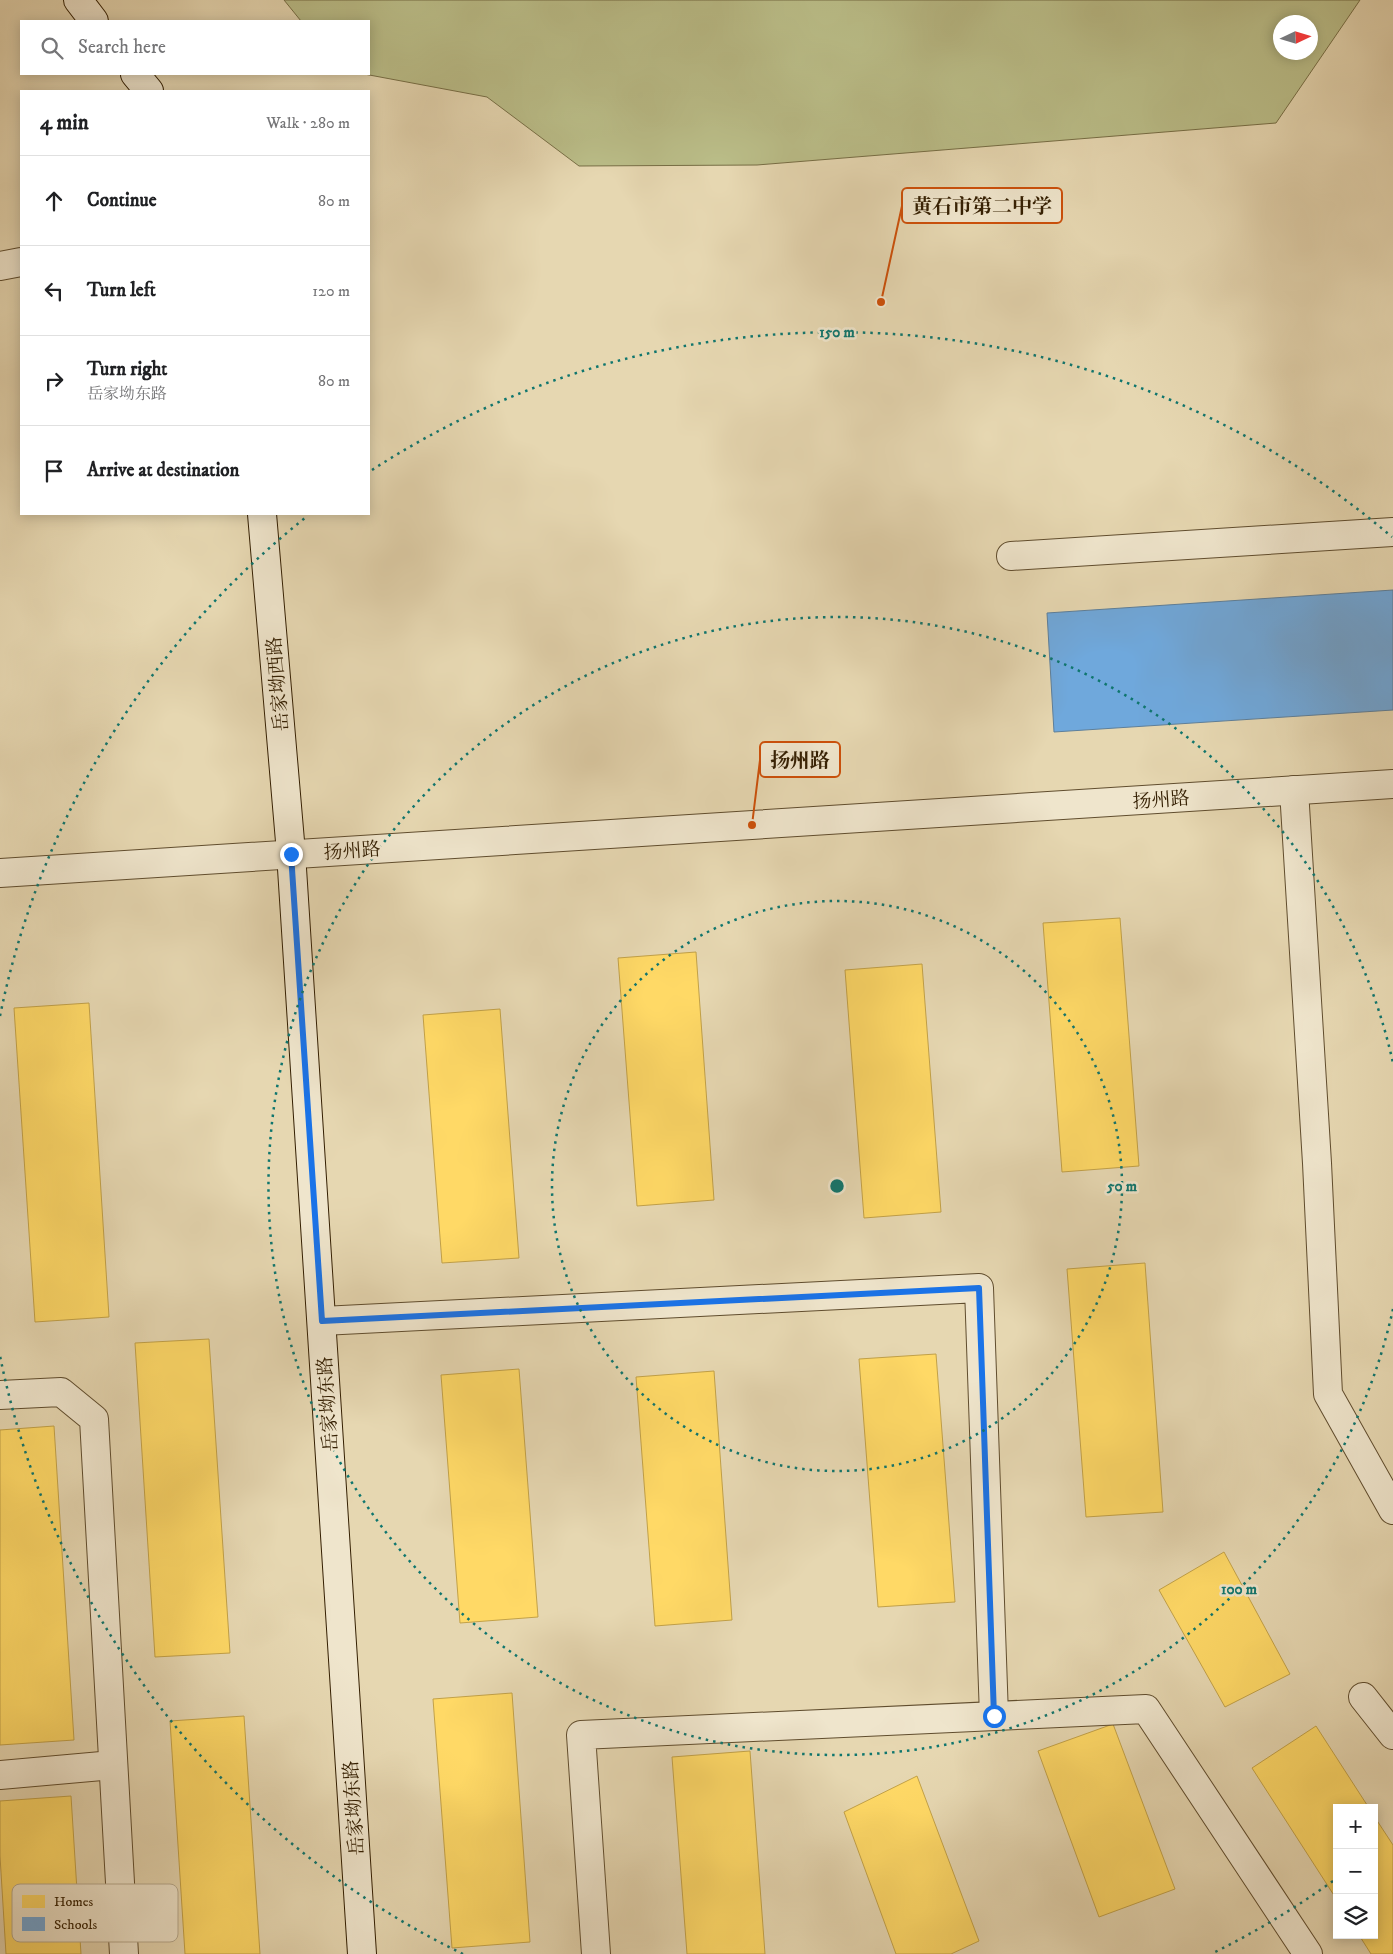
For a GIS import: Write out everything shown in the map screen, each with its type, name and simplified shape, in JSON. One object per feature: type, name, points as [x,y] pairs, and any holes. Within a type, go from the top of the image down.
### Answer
[{"type":"street","points":[[78,0],[93,20]]},
{"type":"street","points":[[136,75],[147,90]]},
{"type":"street","points":[[0,266],[20,262]]},
{"type":"street","name":"岳家坳西路","points":[[262,515],[291,854]]},
{"type":"street","points":[[1011,556],[1393,532]]},
{"type":"street","name":"扬州路","points":[[0,873],[1393,784]]},
{"type":"street","points":[[1294,790],[1317,1153],[1328,1394],[1393,1510]]},
{"type":"street","name":"岳家坳东路","points":[[291,854],[362,1954]]},
{"type":"street","points":[[322,1321],[979,1288],[994,1716]]},
{"type":"street","points":[[0,1395],[61,1392],[94,1419],[120,1884]]},
{"type":"street","points":[[1363,1696],[1393,1735]]},
{"type":"street","points":[[596,1954],[582,1735],[1146,1709],[1308,1954]]},
{"type":"street","points":[[0,1775],[114,1765]]},
{"type":"green space","points":[[284,0],[1360,0],[1276,123],[757,165],[579,166],[487,97],[369,75],[370,20],[300,20]]},
{"type":"building: Homes","points":[[1120,918],[1139,1166],[1062,1172],[1043,923]]},
{"type":"building: Homes","points":[[696,952],[714,1200],[637,1206],[618,958]]},
{"type":"building: Homes","points":[[922,964],[941,1212],[864,1218],[845,970]]},
{"type":"building: Homes","points":[[89,1003],[109,1317],[35,1322],[14,1008]]},
{"type":"building: Homes","points":[[500,1009],[519,1258],[442,1263],[423,1015]]},
{"type":"building: Homes","points":[[1145,1263],[1163,1512],[1086,1517],[1067,1269]]},
{"type":"building: Homes","points":[[209,1339],[230,1653],[155,1657],[135,1343]]},
{"type":"building: Homes","points":[[936,1354],[955,1602],[878,1607],[859,1359]]},
{"type":"building: Homes","points":[[519,1369],[538,1617],[460,1623],[441,1375]]},
{"type":"building: Homes","points":[[714,1371],[732,1620],[655,1626],[636,1377]]},
{"type":"building: Homes","points":[[54,1426],[74,1740],[0,1745],[0,1430]]},
{"type":"building: Homes","points":[[1224,1552],[1290,1674],[1225,1707],[1159,1590]]},
{"type":"building: Homes","points":[[512,1693],[530,1942],[452,1948],[433,1699]]},
{"type":"building: Homes","points":[[244,1716],[260,1954],[185,1954],[170,1721]]},
{"type":"building: Homes","points":[[1113,1724],[1175,1889],[1099,1917],[1038,1751]]},
{"type":"building: Homes","points":[[1316,1726],[1366,1804],[1333,1804],[1333,1894],[1252,1768]]},
{"type":"building: Homes","points":[[750,1751],[765,1954],[687,1954],[672,1757]]},
{"type":"building: Homes","points":[[917,1776],[979,1941],[951,1954],[896,1954],[844,1812]]},
{"type":"building: Homes","points":[[71,1796],[77,1884],[12,1884],[12,1942],[80,1942],[81,1954],[6,1954],[0,1856],[0,1801]]},
{"type":"building: Homes","points":[[1378,1822],[1393,1845],[1393,1954],[1371,1954],[1362,1939],[1378,1939]]},
{"type":"building: Schools","points":[[1393,590],[1393,710],[1054,732],[1047,613]]},
{"type":"place","name":"黄石市第二中学","points":[[881,302]]},
{"type":"place","name":"扬州路","points":[[752,825]]},
{"type":"route","points":[[291,854],[322,1321],[979,1288],[994,1716]]}]
